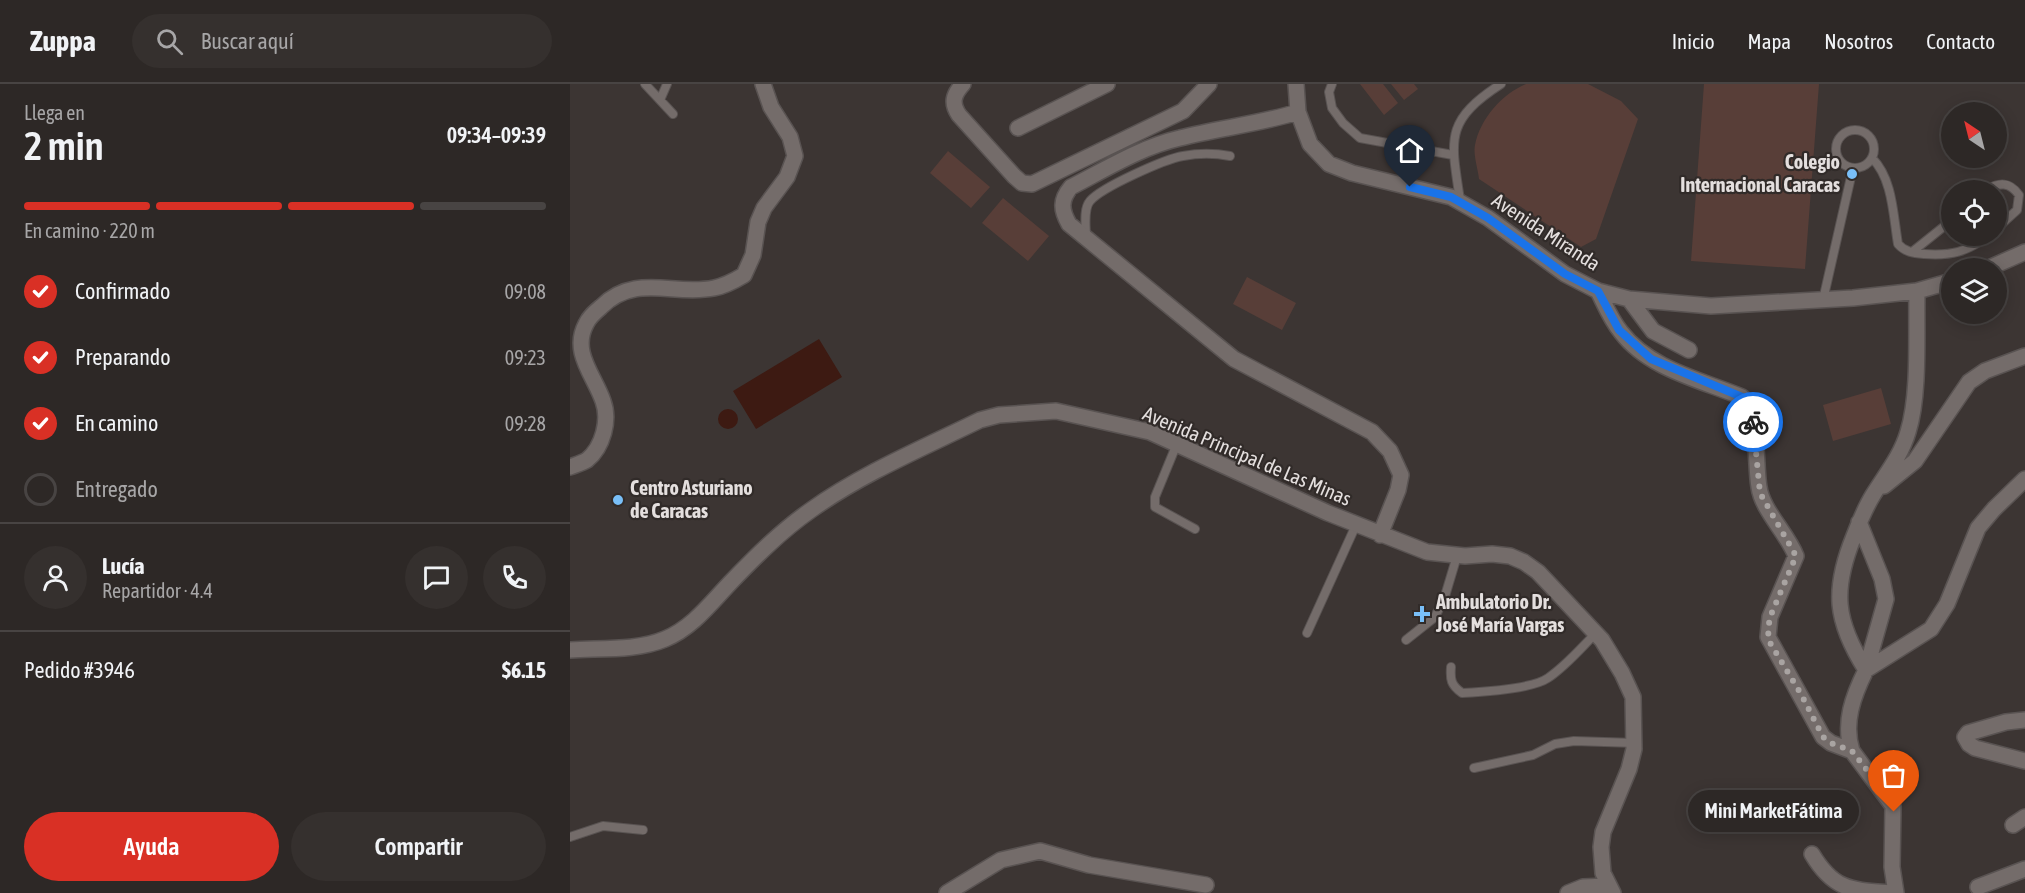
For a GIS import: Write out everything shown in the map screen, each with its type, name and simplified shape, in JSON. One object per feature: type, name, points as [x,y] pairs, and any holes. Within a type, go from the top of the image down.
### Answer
[{"type":"street","points":[[570,467],[586,461],[595,451],[602,439],[604,427],[603,402],[580,348],[581,335],[586,323],[594,313],[615,295],[627,290],[653,287],[715,288],[744,275],[753,255],[758,222],[764,208],[787,177],[795,156],[790,137],[771,107],[763,84]]},
{"type":"street","points":[[963,84],[954,95],[953,106],[959,116],[1014,176],[1022,183],[1032,184],[1182,111],[1209,84]]},
{"type":"street","points":[[1018,128],[1107,84]]},
{"type":"street","name":"Avenida Miranda","points":[[1296,84],[1298,112],[1310,144],[1329,164],[1352,173],[1451,197],[1488,218],[1565,274],[1598,291],[1667,304],[1711,306],[1823,300],[1917,291],[1941,284]]},
{"type":"street","points":[[1298,112],[1178,138],[1143,150],[1071,187],[1063,196],[1062,212],[1069,224],[1086,239],[1234,359],[1372,432],[1390,451],[1401,475],[1398,490],[1380,535]]},
{"type":"street","points":[[2007,260],[2025,252]]},
{"type":"street","points":[[1598,291],[1619,330],[1644,355],[1690,377],[1742,397],[1748,404],[1753,421],[1760,493],[1796,556],[1770,617],[1768,637],[1823,737],[1831,743],[1852,751]]},
{"type":"street","points":[[1866,670],[1848,640],[1839,597],[1844,564],[1859,522],[1872,495],[1894,465],[1912,418],[1917,291]]},
{"type":"street","points":[[1629,298],[1653,331],[1689,350]]},
{"type":"street","points":[[1872,495],[1915,461],[1971,380],[1985,371],[2025,356]]},
{"type":"street","name":"Avenida Principal de Las Minas","points":[[570,650],[644,645],[675,634],[697,618],[762,551],[809,511],[855,482],[980,420],[999,415],[1056,411],[1150,432],[1176,446],[1356,525],[1427,552],[1457,556],[1509,556],[1524,562],[1557,590],[1596,633],[1614,657],[1633,697],[1635,743],[1629,769],[1603,832],[1601,860],[1603,873],[1610,889]]},
{"type":"street","points":[[1866,670],[1931,629],[1944,611],[1978,528],[2025,479]]},
{"type":"street","points":[[1812,854],[1824,873],[1842,885],[1861,891],[1894,893],[1892,867],[1894,809],[1889,798],[1852,751],[1848,736],[1849,714],[1866,670],[1886,599],[1882,579],[1859,522]]},
{"type":"street","points":[[2025,720],[2006,722],[1968,733],[1965,737],[1975,748],[2025,761]]},
{"type":"street","points":[[947,893],[1001,860],[1040,851],[1100,867],[1206,885]]},
{"type":"street","points":[[1978,887],[2025,869]]},
{"type":"street","points":[[1568,893],[1582,887],[1610,889]]},
{"type":"lane","points":[[645,84],[673,114]]},
{"type":"lane","points":[[660,100],[666,84]]},
{"type":"lane","points":[[1332,84],[1329,92],[1332,108],[1343,123],[1360,138],[1454,155]]},
{"type":"lane","points":[[1460,202],[1453,141],[1462,117],[1480,99],[1501,84]]},
{"type":"lane","points":[[1856,130],[1869,137],[1874,151],[1867,164],[1853,168],[1840,162],[1836,148],[1842,135],[1856,130]]},
{"type":"lane","points":[[1086,239],[1086,207],[1090,200],[1116,184],[1180,156],[1212,153],[1230,156]]},
{"type":"lane","points":[[1872,158],[1880,166],[1887,181],[1898,244],[1903,250],[1951,255],[1972,246]]},
{"type":"lane","points":[[1823,300],[1853,168]]},
{"type":"lane","points":[[2007,185],[2019,195],[2017,210],[2007,219]]},
{"type":"lane","points":[[1912,252],[1941,229]]},
{"type":"lane","points":[[1176,446],[1155,497],[1155,507],[1196,529]]},
{"type":"lane","points":[[1306,633],[1356,525]]},
{"type":"lane","points":[[1406,640],[1435,617],[1445,596],[1457,556]]},
{"type":"lane","points":[[1451,667],[1450,680],[1453,687],[1462,693],[1493,692],[1523,686],[1547,679],[1596,633]]},
{"type":"lane","points":[[1474,768],[1533,755],[1555,744],[1574,741],[1635,743]]},
{"type":"lane","points":[[570,837],[603,826],[643,830]]},
{"type":"shaded area","points":[[1360,84],[1383,84],[1398,103],[1384,115]]},
{"type":"shaded area","points":[[1391,84],[1414,84],[1418,89],[1404,100]]},
{"type":"shaded area","points":[[1526,84],[1588,84],[1621,101],[1638,119],[1596,239],[1581,247],[1479,179],[1475,149],[1482,126],[1493,108],[1517,88]]},
{"type":"shaded area","points":[[1704,84],[1819,84],[1805,269],[1691,261]]},
{"type":"shaded area","points":[[948,151],[990,187],[971,208],[930,173]]},
{"type":"shaded area","points":[[1003,198],[1049,236],[1028,261],[982,223]]},
{"type":"shaded area","points":[[1247,277],[1296,303],[1282,330],[1233,304]]},
{"type":"shaded area","points":[[819,339],[842,377],[756,429],[733,391]]},
{"type":"shaded area","points":[[1881,388],[1891,424],[1833,441],[1823,405]]},
{"type":"shaded area","points":[[728,409],[735,412],[738,419],[735,426],[728,429],[721,426],[718,419],[721,412]]},
{"type":"way so far","points":[[1753,422],[1760,493],[1796,553],[1796,558],[1770,617],[1769,641],[1801,694],[1823,737],[1831,743],[1852,751],[1889,798],[1894,812]]},
{"type":"place","name":"Colegio Internacional Caracas","points":[[1852,174]]},
{"type":"place","name":"Centro Asturiano de Caracas","points":[[618,500]]},
{"type":"place","name":"Ambulatorio Dr. José María Vargas","points":[[1422,614]]},
{"type":"place","name":"Mini MarketFátima","points":[[1894,812]]},
{"type":"route","points":[[1410,187],[1451,197],[1488,218],[1565,274],[1598,291],[1619,330],[1644,355],[1690,377],[1742,397],[1748,404],[1753,422]]}]
